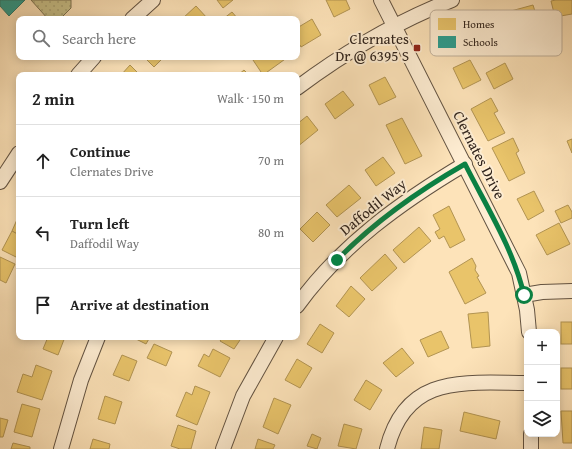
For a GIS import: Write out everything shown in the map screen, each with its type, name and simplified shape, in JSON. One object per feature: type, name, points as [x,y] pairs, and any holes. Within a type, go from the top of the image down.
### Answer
[{"type":"street","points":[[135,16],[152,0]]},
{"type":"street","name":"Clernates Drive","points":[[381,0],[517,268],[524,295],[529,329]]},
{"type":"street","points":[[300,86],[364,42],[394,25],[452,0]]},
{"type":"street","points":[[81,72],[91,60]]},
{"type":"street","points":[[0,182],[16,158]]},
{"type":"street","name":"Daffodil Way","points":[[300,303],[337,260],[375,224],[424,188],[465,164]]},
{"type":"street","points":[[524,295],[542,292],[572,292]]},
{"type":"street","points":[[61,449],[80,380],[97,340]]},
{"type":"street","points":[[223,449],[243,396],[274,340]]},
{"type":"street","points":[[387,449],[394,428],[406,409],[425,393],[435,388],[457,383],[524,383]]},
{"type":"street","points":[[531,437],[531,449]]},
{"type":"shaded area","points":[[31,0],[71,0],[71,8],[63,16],[45,16]]},
{"type":"building: Homes","points":[[217,0],[233,0],[223,8]]},
{"type":"building: Homes","points":[[326,0],[346,0],[350,9],[334,17]]},
{"type":"building: Homes","points":[[572,0],[572,14],[562,16],[562,10],[553,10],[551,1]]},
{"type":"building: Homes","points":[[533,5],[535,10],[515,10]]},
{"type":"building: Homes","points":[[196,6],[205,16],[185,16]]},
{"type":"building: Homes","points":[[232,12],[235,16],[227,16]]},
{"type":"building: Homes","points":[[312,19],[321,35],[301,47],[300,26]]},
{"type":"building: Homes","points":[[147,60],[161,60],[154,67]]},
{"type":"building: Homes","points":[[253,60],[284,60],[267,72],[261,72]]},
{"type":"building: Homes","points":[[470,60],[481,80],[463,89],[453,68]]},
{"type":"building: Homes","points":[[505,63],[513,79],[494,89],[486,73]]},
{"type":"building: Homes","points":[[130,65],[137,72],[124,72]]},
{"type":"building: Homes","points":[[385,77],[396,97],[379,105],[369,85]]},
{"type":"building: Homes","points":[[343,91],[354,105],[335,119],[325,104]]},
{"type":"building: Homes","points":[[491,98],[498,111],[494,113],[505,133],[488,141],[471,109]]},
{"type":"building: Homes","points":[[307,116],[318,130],[300,145],[300,122]]},
{"type":"building: Homes","points":[[402,118],[422,156],[405,164],[386,125]]},
{"type":"building: Homes","points":[[513,138],[519,151],[516,153],[525,173],[509,181],[492,148]]},
{"type":"building: Homes","points":[[572,139],[572,153],[567,141]]},
{"type":"building: Homes","points":[[383,157],[395,173],[376,186],[365,170]]},
{"type":"building: Homes","points":[[349,185],[361,198],[337,217],[326,205]]},
{"type":"building: Homes","points":[[534,191],[544,211],[528,220],[517,199]]},
{"type":"building: Homes","points":[[568,205],[572,212],[572,218],[561,223],[555,211]]},
{"type":"building: Homes","points":[[449,206],[465,240],[450,248],[444,236],[439,239],[435,232],[440,229],[433,215]]},
{"type":"building: Homes","points":[[317,212],[330,225],[313,242],[300,229]]},
{"type":"building: Homes","points":[[16,222],[16,233],[12,231]]},
{"type":"building: Homes","points":[[559,223],[570,244],[547,255],[536,235]]},
{"type":"building: Homes","points":[[419,227],[431,241],[404,263],[393,250]]},
{"type":"building: Homes","points":[[12,231],[16,233],[16,257],[2,250]]},
{"type":"building: Homes","points":[[385,254],[397,268],[372,291],[360,278]]},
{"type":"building: Homes","points":[[0,257],[15,264],[6,283],[0,280]]},
{"type":"building: Homes","points":[[472,258],[476,266],[475,270],[479,276],[477,277],[486,293],[465,304],[449,272]]},
{"type":"building: Homes","points":[[351,286],[365,299],[349,317],[336,306]]},
{"type":"building: Homes","points":[[488,312],[490,346],[472,348],[468,314]]},
{"type":"building: Homes","points":[[561,322],[572,322],[572,344],[561,344]]},
{"type":"building: Homes","points":[[320,324],[334,333],[322,353],[307,344]]},
{"type":"building: Homes","points":[[441,331],[449,348],[428,357],[420,340]]},
{"type":"building: Homes","points":[[47,340],[64,340],[58,355],[43,349]]},
{"type":"building: Homes","points":[[138,340],[148,340],[146,344]]},
{"type":"building: Homes","points":[[221,340],[240,340],[234,349],[220,341]]},
{"type":"building: Homes","points":[[154,344],[172,352],[166,366],[147,358]]},
{"type":"building: Homes","points":[[402,348],[414,363],[396,377],[383,363]]},
{"type":"building: Homes","points":[[213,349],[230,358],[220,377],[198,366],[204,354],[209,357]]},
{"type":"building: Homes","points":[[122,355],[137,361],[129,381],[113,375]]},
{"type":"building: Homes","points":[[297,359],[312,368],[300,388],[285,380]]},
{"type":"building: Homes","points":[[36,365],[52,371],[42,400],[17,392],[23,374],[32,377]]},
{"type":"building: Homes","points":[[561,368],[572,368],[572,389],[561,389]]},
{"type":"building: Homes","points":[[366,380],[382,390],[370,410],[354,400]]},
{"type":"building: Homes","points":[[195,386],[210,392],[197,425],[176,416],[186,392],[192,395]]},
{"type":"building: Homes","points":[[105,396],[122,402],[115,424],[98,419]]},
{"type":"building: Homes","points":[[274,398],[291,405],[278,434],[263,427]]},
{"type":"building: Homes","points":[[22,404],[40,409],[32,437],[14,432]]},
{"type":"building: Homes","points":[[561,411],[572,411],[572,443],[563,443]]},
{"type":"building: Homes","points":[[464,412],[500,421],[496,439],[460,431]]},
{"type":"building: Homes","points":[[0,418],[8,420],[3,437],[0,437]]},
{"type":"building: Homes","points":[[344,424],[362,429],[356,449],[338,446]]},
{"type":"building: Homes","points":[[178,425],[196,431],[191,449],[180,449],[171,446]]},
{"type":"building: Homes","points":[[424,427],[442,430],[439,449],[421,449]]},
{"type":"building: Homes","points":[[312,434],[321,438],[317,449],[307,446]]},
{"type":"building: Homes","points":[[93,439],[110,444],[109,449],[90,449]]},
{"type":"building: Homes","points":[[258,439],[275,445],[273,449],[255,449]]},
{"type":"building: Homes","points":[[13,443],[30,447],[30,449],[11,449]]},
{"type":"building: Schools","points":[[0,0],[25,0],[9,16],[0,6]]},
{"type":"place","name":"Clernates Dr @ 6395 S","points":[[417,48]]},
{"type":"route","points":[[337,260],[375,224],[398,206],[424,188],[465,164],[512,256],[519,273],[524,295]]}]
